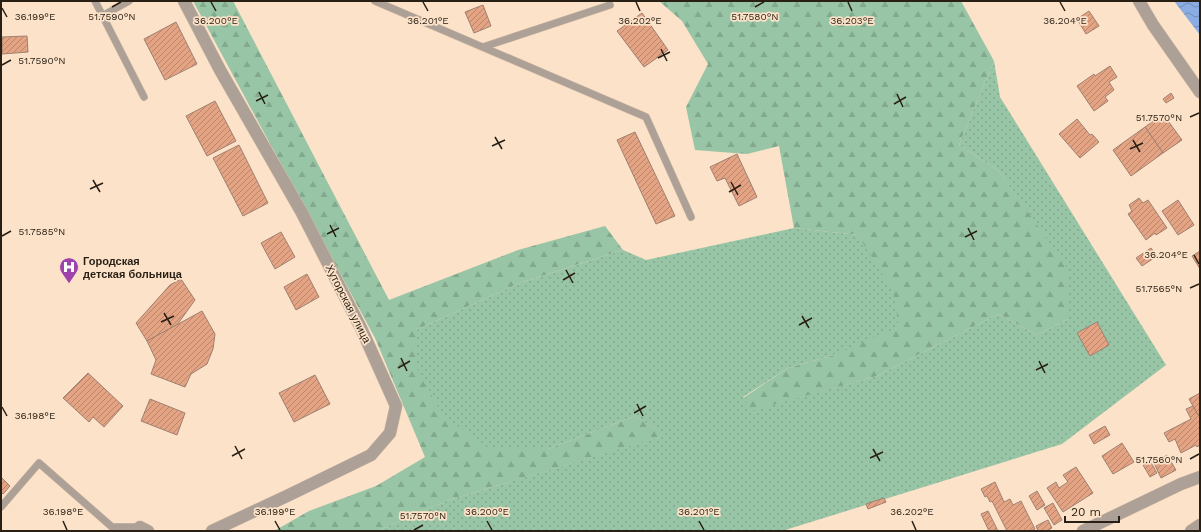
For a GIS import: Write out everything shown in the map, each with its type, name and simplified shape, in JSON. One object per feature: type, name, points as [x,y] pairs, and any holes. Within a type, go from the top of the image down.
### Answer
[{"type":"street","name":"Хуторская улица","points":[[184,1],[220,70],[302,213],[361,328],[396,406],[390,432],[371,455],[212,531]]},
{"type":"street","points":[[1140,1],[1153,25],[1200,92]]},
{"type":"street","points":[[1083,531],[1200,476]]},
{"type":"street","points":[[1191,531],[1200,525]]},
{"type":"lane","points":[[95,1],[144,97]]},
{"type":"lane","points":[[102,16],[129,1]]},
{"type":"lane","points":[[375,1],[646,117],[691,217]]},
{"type":"lane","points":[[483,47],[610,6]]},
{"type":"lane","points":[[1,507],[39,463],[112,527],[144,529]]},
{"type":"green space","points":[[193,1],[233,1],[389,300],[518,250],[605,226],[623,250],[520,283],[416,330],[548,449],[635,416],[667,435],[449,500],[377,531],[274,531],[309,511],[376,486],[425,457],[375,338]]},
{"type":"green space","points":[[659,1],[961,1],[994,61],[959,145],[999,171],[1069,269],[1068,319],[1037,335],[998,314],[877,376],[751,412],[743,398],[788,368],[837,354],[858,235],[794,228],[779,146],[747,154],[695,150],[686,107],[708,64],[682,21]]},
{"type":"green space","points":[[994,61],[1000,97],[1166,365],[1062,444],[782,531],[377,531],[449,500],[666,435],[635,416],[548,449],[488,447],[443,416],[417,368],[416,330],[520,283],[623,250],[646,260],[794,228],[858,235],[893,291],[899,327],[837,354],[788,368],[743,397],[751,411],[877,376],[998,314],[1037,335],[1068,319],[1068,269],[999,171],[959,145]]},
{"type":"water","points":[[1174,1],[1200,1],[1200,35]]},
{"type":"building","points":[[483,5],[491,26],[474,33],[465,12]]},
{"type":"building","points":[[1089,11],[1099,26],[1086,34],[1077,19]]},
{"type":"building","points":[[642,13],[668,50],[644,67],[617,31]]},
{"type":"building","points":[[176,22],[197,64],[165,80],[144,39]]},
{"type":"building","points":[[27,36],[28,52],[2,54],[2,37]]},
{"type":"building","points":[[1110,66],[1117,77],[1109,82],[1114,90],[1105,97],[1108,101],[1094,111],[1077,86],[1094,74],[1095,76]]},
{"type":"building","points":[[1171,93],[1174,98],[1166,103],[1163,99]]},
{"type":"building","points":[[215,101],[236,141],[207,156],[186,116]]},
{"type":"building","points":[[1163,114],[1182,140],[1163,153],[1145,127]]},
{"type":"building","points":[[1077,119],[1090,135],[1092,134],[1099,142],[1080,158],[1059,134]]},
{"type":"building","points":[[1145,127],[1163,153],[1131,176],[1113,150]]},
{"type":"building","points":[[635,132],[675,216],[656,224],[617,140]]},
{"type":"building","points":[[239,145],[268,203],[243,216],[213,158]]},
{"type":"building","points":[[737,154],[757,197],[739,206],[725,178],[717,181],[710,167]]},
{"type":"building","points":[[1139,198],[1143,203],[1148,200],[1167,228],[1156,235],[1155,233],[1146,240],[1128,214],[1132,211],[1129,205]]},
{"type":"building","points":[[1178,200],[1194,225],[1178,235],[1162,211]]},
{"type":"building","points":[[281,232],[295,257],[275,269],[261,243]]},
{"type":"building","points":[[1151,248],[1157,256],[1142,266],[1136,258]]},
{"type":"building","points":[[1200,251],[1200,269],[1192,256]]},
{"type":"building","points":[[307,274],[319,297],[296,310],[284,287]]},
{"type":"building","points":[[181,279],[195,300],[177,325],[147,341],[136,323],[170,285]]},
{"type":"building","points":[[202,311],[215,334],[213,349],[207,364],[191,374],[185,387],[151,374],[156,360],[147,341]]},
{"type":"building","points":[[1097,322],[1109,345],[1090,356],[1077,333]]},
{"type":"building","points":[[88,373],[123,406],[104,427],[93,417],[89,422],[63,398]]},
{"type":"building","points":[[315,375],[330,404],[294,422],[279,393]]},
{"type":"building","points":[[1200,393],[1200,414],[1198,415],[1189,399]]},
{"type":"building","points":[[150,399],[185,413],[177,435],[141,421]]},
{"type":"building","points":[[1193,406],[1198,415],[1200,414],[1200,445],[1197,447],[1196,445],[1181,453],[1175,439],[1169,442],[1164,433],[1191,419],[1186,409]]},
{"type":"building","points":[[1105,426],[1110,435],[1094,444],[1089,435]]},
{"type":"building","points":[[1122,443],[1134,462],[1113,474],[1102,456]]},
{"type":"building","points":[[1167,455],[1176,470],[1161,478],[1154,463]]},
{"type":"building","points":[[1150,461],[1157,473],[1150,477],[1143,465]]},
{"type":"building","points":[[1076,467],[1093,493],[1063,512],[1047,488],[1056,482],[1059,488],[1068,482],[1063,475]]},
{"type":"building","points":[[1,477],[10,486],[3,494],[1,492]]},
{"type":"building","points":[[995,482],[1004,502],[1010,499],[1013,505],[1021,501],[1035,529],[1031,531],[1007,531],[992,501],[990,502],[987,496],[985,497],[981,489]]},
{"type":"building","points":[[1037,491],[1045,505],[1037,510],[1029,496]]},
{"type":"building","points":[[884,498],[886,502],[868,509],[866,504]]},
{"type":"building","points":[[1053,503],[1062,520],[1054,525],[1044,508]]},
{"type":"building","points":[[988,511],[998,531],[989,531],[981,514]]},
{"type":"building","points":[[1048,520],[1052,528],[1046,531],[1038,531],[1036,526]]},
{"type":"place","name":"Городская детская больница","points":[[69,284]]}]
